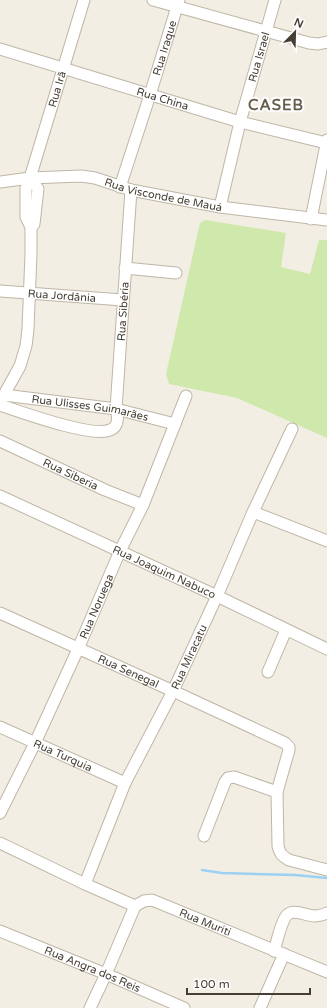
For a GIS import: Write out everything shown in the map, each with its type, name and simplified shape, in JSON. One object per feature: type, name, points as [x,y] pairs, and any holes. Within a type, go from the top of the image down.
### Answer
[{"type":"street","name":"Rua Irã","points":[[1,400],[20,366],[25,350],[28,329],[31,227],[26,217],[26,188],[84,0]]},
{"type":"street","points":[[153,0],[178,4],[309,44],[327,42]]},
{"type":"street","name":"Rua Israel","points":[[220,207],[240,122],[275,0]]},
{"type":"street","name":"Rua Iraque","points":[[125,188],[150,95],[178,4]]},
{"type":"street","name":"Rua China","points":[[0,49],[240,122],[327,142]]},
{"type":"street","points":[[311,218],[327,142]]},
{"type":"street","name":"Rua Visconde de Mauá","points":[[0,182],[30,178],[81,176],[95,178],[125,188],[220,207],[327,220]]},
{"type":"street","name":"Rua Sibéria","points":[[1,400],[54,423],[77,428],[105,432],[112,430],[116,424],[118,420],[116,409],[125,268],[125,188]]},
{"type":"street","points":[[125,268],[176,273]]},
{"type":"street","name":"Rua Jordânia","points":[[0,292],[123,300]]},
{"type":"street","name":"Rua Noruega","points":[[0,813],[35,743],[78,649],[120,551],[143,505],[186,396]]},
{"type":"street","name":"Rua Ulisses Guimarães","points":[[1,400],[116,409],[175,424]]},
{"type":"street","name":"Rua Miracatu","points":[[85,884],[125,783],[173,691],[292,429]]},
{"type":"street","name":"Rua Siberia","points":[[0,441],[105,490],[143,505]]},
{"type":"street","name":"Rua Joaquim Nabuco","points":[[0,496],[217,596],[327,649]]},
{"type":"street","points":[[253,512],[327,541]]},
{"type":"street","name":"Rua Senegal","points":[[0,613],[285,743],[289,747],[289,750],[277,792]]},
{"type":"street","points":[[268,672],[286,630]]},
{"type":"street","name":"Rua Turquia","points":[[0,727],[125,783]]},
{"type":"street","points":[[204,836],[228,778],[234,777],[277,792],[278,846],[283,857],[327,870]]},
{"type":"street","points":[[0,843],[85,884],[135,906],[90,1008]]},
{"type":"street","name":"Rua Muriti","points":[[135,906],[144,901],[152,900],[327,972]]},
{"type":"street","points":[[260,1008],[279,953],[284,919],[292,912],[314,916],[321,916],[327,913]]},
{"type":"street","name":"Rua Angra dos Reis","points":[[0,931],[106,974],[184,1008]]},
{"type":"green space","points":[[206,220],[286,233],[281,267],[310,274],[319,240],[327,240],[327,438],[237,398],[169,384],[166,374],[200,223]]},
{"type":"waterway","points":[[202,870],[222,873],[295,875],[327,878]]},
{"type":"district","name":"CASEB","points":[[276,105]]}]
